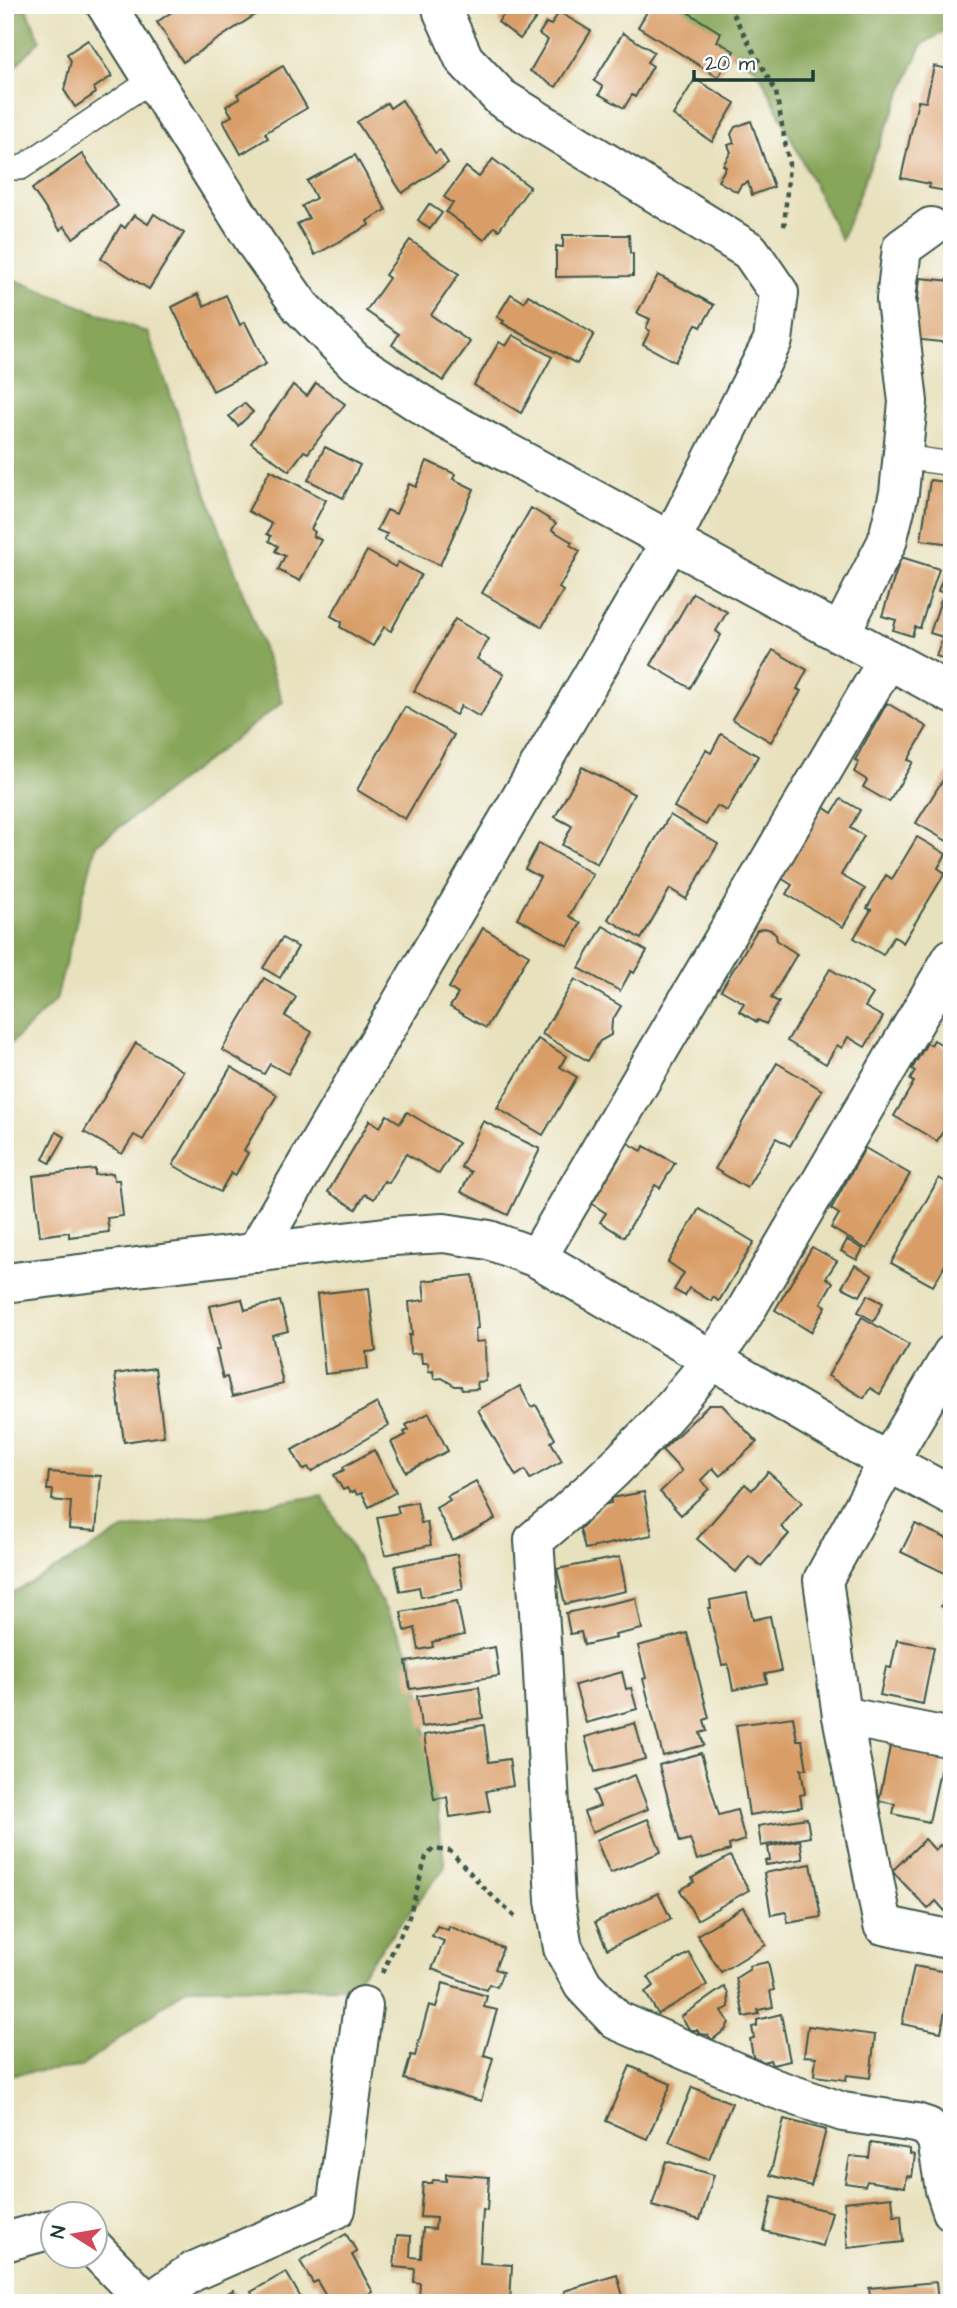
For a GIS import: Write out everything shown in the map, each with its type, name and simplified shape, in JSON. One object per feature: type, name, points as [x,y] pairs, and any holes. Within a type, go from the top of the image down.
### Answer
[{"type":"street","points":[[106,5],[257,245],[301,307],[354,361],[436,414],[952,694]]},
{"type":"street","points":[[254,1253],[671,541],[773,340],[779,293],[750,251],[501,98],[464,59],[442,5]]},
{"type":"street","points":[[841,632],[887,542],[900,493],[908,402],[896,299],[902,248],[941,228]]},
{"type":"street","points":[[537,1258],[888,659]]},
{"type":"street","points":[[952,958],[739,1322],[713,1359],[679,1399],[584,1499],[534,1540],[555,1900],[563,1948],[583,1986],[616,2020],[773,2088],[843,2112],[928,2127],[937,2140],[945,2190],[952,2211]]},
{"type":"street","points":[[5,1283],[393,1236],[444,1233],[489,1240],[537,1258],[888,1462],[952,1496]]},
{"type":"street","points":[[952,1354],[823,1580],[842,1716],[883,1925],[952,1940]]},
{"type":"street","points":[[842,1716],[952,1738]]},
{"type":"street","points":[[108,2262],[148,2303],[191,2272],[336,2210],[363,2006]]},
{"type":"street","points":[[5,2242],[38,2233]]},
{"type":"lane","points":[[5,169],[21,168],[153,79]]},
{"type":"lane","points":[[903,457],[952,464]]},
{"type":"path","points":[[728,5],[776,92],[789,164],[783,234]]},
{"type":"path","points":[[363,2006],[372,1998],[388,1957],[409,1917],[426,1857],[433,1849],[450,1851],[486,1890],[551,1950],[563,1948]]},
{"type":"green space","points":[[5,5],[25,5],[40,40],[5,77]]},
{"type":"green space","points":[[655,5],[952,5],[952,26],[922,45],[841,240],[758,70]]},
{"type":"green space","points":[[5,276],[148,333],[283,702],[96,845],[56,1000],[5,1049]]},
{"type":"green space","points":[[322,1495],[416,1664],[445,1867],[351,1987],[187,1988],[81,2067],[5,2075],[5,1600],[123,1530]]},
{"type":"building","points":[[182,5],[262,5],[264,9],[183,62],[157,22]]},
{"type":"building","points":[[511,5],[546,5],[520,39],[498,22]]},
{"type":"building","points":[[651,5],[676,5],[721,33],[717,41],[734,51],[718,77],[638,27]]},
{"type":"building","points":[[559,12],[591,31],[556,87],[530,71],[548,40],[539,34],[546,23],[551,25]]},
{"type":"building","points":[[623,33],[654,52],[647,62],[653,66],[635,97],[632,95],[624,108],[599,94],[603,87],[594,81]]},
{"type":"building","points":[[88,40],[112,76],[94,88],[96,93],[75,107],[64,90],[71,61],[67,54]]},
{"type":"building","points":[[283,66],[307,108],[265,133],[268,138],[241,154],[223,121],[232,116],[226,106],[240,98],[237,94]]},
{"type":"building","points":[[934,66],[952,70],[952,192],[929,188],[930,184],[901,178],[918,101],[926,102]]},
{"type":"building","points":[[695,79],[735,103],[712,142],[673,115]]},
{"type":"building","points":[[402,100],[435,153],[440,150],[448,163],[402,193],[357,122],[387,103],[390,108]]},
{"type":"building","points":[[751,121],[774,187],[752,195],[748,182],[741,185],[737,192],[718,181],[731,152],[728,145],[734,143],[731,134],[735,127]]},
{"type":"building","points":[[82,154],[118,206],[73,238],[64,226],[60,230],[32,189]]},
{"type":"building","points":[[355,155],[386,210],[367,221],[369,225],[315,255],[297,224],[309,218],[302,206],[316,198],[307,181]]},
{"type":"building","points":[[493,159],[530,187],[499,230],[494,227],[484,240],[446,212],[453,203],[444,197],[466,167],[479,177]]},
{"type":"building","points":[[429,204],[442,213],[430,229],[418,220]]},
{"type":"building","points":[[154,214],[184,233],[149,289],[101,259],[121,225],[125,228],[134,215],[148,224]]},
{"type":"building","points":[[563,235],[629,235],[630,253],[633,254],[633,276],[556,277],[556,246],[563,247]]},
{"type":"building","points":[[410,240],[459,274],[431,315],[470,342],[443,381],[392,345],[399,334],[366,311],[389,278],[385,275]]},
{"type":"building","points":[[658,275],[714,305],[701,327],[696,324],[675,362],[643,344],[650,331],[646,328],[650,319],[637,313]]},
{"type":"building","points":[[920,278],[952,281],[952,332],[949,343],[914,339]]},
{"type":"building","points":[[198,294],[204,306],[226,295],[240,325],[245,322],[266,364],[213,391],[172,307]]},
{"type":"building","points":[[511,294],[524,302],[528,295],[594,334],[577,364],[502,323],[504,321],[497,317]]},
{"type":"building","points":[[513,335],[552,357],[521,413],[474,385],[499,342],[506,346]]},
{"type":"building","points":[[316,383],[345,404],[308,453],[304,451],[289,471],[251,443],[293,385],[307,396]]},
{"type":"building","points":[[244,403],[253,412],[238,426],[229,416]]},
{"type":"building","points":[[325,447],[360,465],[343,498],[308,480]]},
{"type":"building","points":[[427,461],[455,474],[453,479],[474,489],[440,565],[384,540],[387,534],[377,530],[387,510],[396,514],[409,484],[416,487]]},
{"type":"building","points":[[270,470],[326,500],[311,529],[315,532],[313,536],[321,540],[300,581],[278,570],[285,556],[275,551],[278,546],[269,541],[271,536],[267,534],[272,524],[248,511]]},
{"type":"building","points":[[930,480],[952,483],[952,544],[921,540]]},
{"type":"building","points":[[531,508],[556,523],[552,530],[572,542],[570,545],[580,551],[559,588],[563,591],[542,627],[482,593]]},
{"type":"building","points":[[367,551],[395,567],[398,562],[421,575],[391,631],[384,627],[373,646],[340,627],[342,622],[331,616]]},
{"type":"building","points":[[952,555],[952,596],[938,591]]},
{"type":"building","points":[[901,557],[939,569],[920,628],[915,627],[912,636],[893,630],[896,620],[882,616]]},
{"type":"building","points":[[693,593],[727,612],[716,631],[721,635],[690,688],[651,665]]},
{"type":"building","points":[[941,600],[952,604],[952,662],[936,656],[943,637],[930,633]]},
{"type":"building","points":[[455,619],[489,639],[477,659],[504,674],[480,717],[461,706],[456,715],[414,691]]},
{"type":"building","points":[[773,650],[807,670],[797,689],[801,691],[771,742],[732,719]]},
{"type":"building","points":[[887,703],[927,727],[908,760],[913,762],[889,802],[863,787],[867,780],[854,772],[859,762],[855,760]]},
{"type":"building","points":[[405,707],[454,735],[405,819],[357,790]]},
{"type":"building","points":[[721,734],[758,756],[727,811],[717,806],[706,825],[674,807],[706,750],[711,753]]},
{"type":"building","points":[[582,767],[634,794],[597,864],[562,845],[572,826],[555,817]]},
{"type":"building","points":[[947,773],[952,776],[952,844],[916,823]]},
{"type":"building","points":[[841,799],[860,810],[850,828],[864,836],[841,875],[865,889],[843,927],[786,894],[792,885],[781,878],[823,807],[832,813]]},
{"type":"building","points":[[670,815],[718,844],[686,899],[670,889],[641,939],[608,919]]},
{"type":"building","points":[[917,837],[946,854],[938,868],[945,873],[903,943],[894,936],[883,955],[854,938],[871,910],[867,908],[886,875],[892,879]]},
{"type":"building","points":[[539,843],[593,874],[569,916],[581,923],[568,946],[517,918],[540,877],[525,869]]},
{"type":"building","points":[[603,926],[647,951],[620,991],[579,968]]},
{"type":"building","points":[[483,928],[529,955],[486,1028],[450,1007],[458,994],[449,988]]},
{"type":"building","points":[[757,930],[771,930],[777,941],[797,954],[771,998],[779,1002],[766,1024],[758,1020],[757,1022],[739,1011],[744,1003],[721,990]]},
{"type":"building","points":[[282,938],[298,947],[280,978],[263,968]]},
{"type":"building","points":[[830,969],[873,994],[865,1007],[883,1017],[865,1047],[848,1037],[842,1048],[837,1045],[826,1064],[787,1041]]},
{"type":"building","points":[[264,978],[296,997],[285,1016],[312,1032],[288,1074],[270,1064],[264,1074],[222,1050]]},
{"type":"building","points":[[575,979],[621,1006],[612,1021],[611,1035],[600,1041],[588,1061],[542,1034]]},
{"type":"building","points":[[538,1039],[566,1056],[560,1067],[577,1077],[543,1135],[497,1108]]},
{"type":"building","points":[[934,1040],[952,1051],[952,1117],[937,1141],[894,1116],[914,1082],[910,1080],[915,1071],[912,1069],[927,1043],[931,1045]]},
{"type":"building","points":[[136,1043],[183,1071],[143,1140],[134,1135],[122,1154],[84,1132]]},
{"type":"building","points":[[777,1063],[822,1090],[790,1146],[776,1138],[747,1188],[715,1169]]},
{"type":"building","points":[[231,1067],[277,1095],[244,1150],[248,1153],[235,1176],[231,1173],[220,1192],[173,1165]]},
{"type":"building","points":[[407,1112],[458,1143],[439,1174],[406,1154],[389,1183],[384,1181],[374,1199],[365,1194],[356,1209],[328,1192],[370,1120],[380,1127],[387,1115],[400,1123]]},
{"type":"building","points":[[483,1121],[540,1149],[508,1215],[461,1192],[471,1172],[461,1167]]},
{"type":"building","points":[[56,1132],[65,1137],[50,1163],[43,1159]]},
{"type":"building","points":[[628,1143],[642,1151],[644,1146],[675,1163],[660,1188],[655,1185],[624,1237],[600,1222],[606,1213],[592,1204]]},
{"type":"building","points":[[865,1148],[910,1174],[867,1249],[831,1228],[839,1214],[831,1209]]},
{"type":"building","points":[[95,1169],[95,1175],[113,1173],[114,1180],[119,1180],[123,1216],[107,1218],[109,1232],[69,1237],[69,1232],[40,1236],[33,1176]]},
{"type":"building","points":[[939,1178],[952,1186],[952,1253],[933,1286],[891,1263]]},
{"type":"building","points":[[699,1209],[754,1242],[719,1301],[713,1297],[711,1301],[689,1288],[685,1296],[674,1290],[684,1273],[668,1262]]},
{"type":"building","points":[[847,1240],[863,1249],[857,1260],[841,1251]]},
{"type":"building","points":[[812,1247],[837,1261],[826,1278],[833,1282],[821,1303],[826,1306],[811,1332],[775,1310]]},
{"type":"building","points":[[855,1265],[872,1275],[860,1296],[842,1287]]},
{"type":"building","points":[[473,1275],[478,1328],[475,1329],[476,1342],[485,1341],[486,1381],[477,1382],[478,1389],[462,1390],[461,1386],[455,1386],[442,1378],[434,1379],[433,1371],[429,1372],[428,1363],[422,1363],[421,1353],[410,1354],[409,1335],[412,1335],[409,1302],[425,1300],[423,1281]]},
{"type":"building","points":[[369,1288],[376,1351],[366,1352],[368,1369],[325,1374],[317,1294]]},
{"type":"building","points":[[868,1295],[883,1303],[874,1321],[858,1312]]},
{"type":"building","points":[[242,1299],[245,1310],[280,1301],[288,1331],[272,1335],[283,1384],[232,1397],[227,1377],[223,1378],[216,1350],[220,1349],[210,1306]]},
{"type":"building","points":[[862,1317],[909,1345],[880,1394],[870,1388],[864,1398],[828,1376]]},
{"type":"building","points":[[155,1368],[164,1436],[124,1442],[115,1374]]},
{"type":"building","points":[[520,1386],[531,1407],[536,1405],[555,1439],[551,1442],[562,1461],[530,1479],[525,1470],[516,1476],[478,1410]]},
{"type":"building","points":[[377,1403],[389,1425],[311,1472],[308,1467],[303,1470],[292,1450]]},
{"type":"building","points":[[709,1405],[722,1405],[757,1442],[720,1476],[713,1468],[701,1480],[709,1489],[681,1515],[660,1492],[682,1471],[662,1450]]},
{"type":"building","points":[[429,1413],[448,1451],[406,1472],[391,1442],[406,1435],[404,1432],[409,1430],[406,1425]]},
{"type":"building","points":[[374,1450],[396,1492],[369,1507],[362,1493],[357,1495],[355,1491],[350,1493],[347,1488],[343,1490],[334,1475]]},
{"type":"building","points":[[49,1472],[101,1476],[96,1531],[69,1529],[71,1502],[52,1500],[53,1490],[47,1490]]},
{"type":"building","points":[[768,1472],[802,1502],[781,1527],[789,1534],[761,1566],[749,1556],[736,1572],[697,1539],[745,1484],[752,1490]]},
{"type":"building","points":[[476,1481],[495,1519],[453,1541],[436,1508],[450,1500],[447,1496]]},
{"type":"building","points":[[644,1492],[652,1535],[585,1549],[580,1529],[603,1505],[611,1503],[611,1498]]},
{"type":"building","points":[[417,1502],[421,1523],[427,1522],[431,1545],[385,1555],[377,1517],[399,1513],[397,1506]]},
{"type":"building","points":[[915,1524],[952,1541],[952,1564],[947,1574],[901,1552]]},
{"type":"building","points":[[457,1554],[463,1589],[421,1597],[419,1587],[400,1591],[395,1566]]},
{"type":"building","points":[[620,1557],[626,1591],[565,1604],[557,1569]]},
{"type":"building","points":[[952,1584],[952,1611],[941,1606]]},
{"type":"building","points":[[747,1593],[753,1620],[770,1616],[781,1671],[765,1674],[767,1683],[733,1690],[728,1664],[722,1665],[708,1608],[711,1608],[710,1600]]},
{"type":"building","points":[[636,1598],[642,1629],[584,1645],[581,1632],[570,1634],[566,1613]]},
{"type":"building","points":[[457,1601],[464,1635],[432,1642],[433,1647],[419,1650],[415,1628],[405,1631],[401,1612]]},
{"type":"building","points":[[687,1633],[709,1718],[704,1720],[707,1731],[700,1733],[704,1745],[663,1756],[643,1679],[646,1678],[638,1646]]},
{"type":"building","points":[[897,1640],[934,1647],[923,1704],[880,1695],[886,1667],[891,1668]]},
{"type":"building","points":[[495,1647],[499,1676],[410,1689],[406,1662]]},
{"type":"building","points":[[622,1672],[626,1689],[631,1688],[637,1709],[586,1723],[575,1685]]},
{"type":"building","points":[[479,1687],[483,1718],[421,1727],[417,1696]]},
{"type":"building","points":[[793,1717],[797,1740],[802,1740],[807,1769],[801,1769],[805,1794],[800,1795],[802,1807],[749,1815],[736,1725]]},
{"type":"building","points":[[635,1723],[645,1759],[595,1772],[585,1737]]},
{"type":"building","points":[[484,1725],[489,1762],[509,1759],[513,1786],[486,1791],[490,1811],[450,1817],[447,1797],[434,1799],[424,1735]]},
{"type":"building","points":[[891,1742],[944,1753],[929,1822],[893,1814],[895,1804],[879,1801]]},
{"type":"building","points":[[701,1753],[719,1815],[737,1810],[745,1840],[729,1845],[730,1850],[697,1860],[690,1839],[680,1842],[659,1765]]},
{"type":"building","points":[[635,1775],[648,1809],[592,1832],[584,1812],[600,1806],[594,1791]]},
{"type":"building","points":[[807,1818],[810,1837],[761,1846],[758,1826]]},
{"type":"building","points":[[648,1819],[661,1852],[610,1873],[596,1840]]},
{"type":"building","points":[[925,1839],[935,1850],[940,1845],[952,1857],[952,1905],[945,1911],[936,1901],[928,1909],[892,1871]]},
{"type":"building","points":[[800,1840],[803,1859],[766,1865],[765,1860],[770,1860],[768,1847]]},
{"type":"building","points":[[730,1856],[749,1890],[697,1920],[680,1890],[694,1882],[692,1878]]},
{"type":"building","points":[[811,1864],[821,1917],[788,1923],[786,1912],[771,1915],[764,1873]]},
{"type":"building","points":[[658,1893],[671,1919],[607,1949],[595,1922]]},
{"type":"building","points":[[743,1907],[766,1945],[721,1972],[697,1935]]},
{"type":"building","points":[[437,1926],[448,1930],[449,1926],[503,1948],[495,1969],[503,1972],[497,1987],[489,1984],[486,1990],[432,1969],[444,1941],[432,1936]]},
{"type":"building","points":[[689,1953],[707,1985],[658,2014],[645,1992],[654,1986],[648,1977]]},
{"type":"building","points":[[768,1962],[774,1990],[770,1991],[773,2007],[744,2017],[736,1978],[750,1969],[749,1966]]},
{"type":"building","points":[[914,1966],[952,1973],[952,2013],[945,2011],[941,2032],[902,2024]]},
{"type":"building","points":[[443,1983],[487,1996],[484,2007],[497,2010],[484,2055],[493,2058],[481,2101],[404,2079],[411,2055],[415,2056],[429,2005],[436,2007]]},
{"type":"building","points":[[724,1987],[728,1993],[729,2007],[722,2011],[729,2022],[726,2029],[712,2040],[697,2030],[690,2030],[681,2017]]},
{"type":"building","points":[[781,2014],[790,2061],[772,2065],[770,2060],[764,2062],[753,2057],[750,2039],[754,2038],[752,2027],[757,2026],[757,2020]]},
{"type":"building","points":[[808,2026],[875,2035],[870,2078],[847,2075],[846,2080],[814,2076],[816,2057],[804,2056]]},
{"type":"building","points":[[630,2066],[671,2084],[647,2139],[606,2121]]},
{"type":"building","points":[[692,2087],[732,2103],[709,2159],[669,2142]]},
{"type":"building","points":[[784,2119],[826,2130],[811,2186],[770,2175]]},
{"type":"building","points":[[871,2143],[910,2149],[910,2154],[915,2155],[912,2177],[907,2176],[905,2187],[867,2181],[865,2186],[845,2183],[850,2156],[869,2158]]},
{"type":"building","points":[[666,2161],[714,2175],[700,2220],[652,2206]]},
{"type":"building","points":[[446,2174],[489,2177],[487,2211],[483,2210],[480,2263],[512,2265],[510,2303],[425,2303],[425,2300],[419,2299],[420,2283],[414,2282],[415,2269],[394,2267],[397,2235],[411,2236],[410,2257],[421,2258],[423,2228],[435,2229],[436,2218],[420,2217],[423,2183],[432,2183],[433,2180],[446,2181]]},
{"type":"building","points":[[772,2197],[832,2212],[823,2246],[764,2231]]},
{"type":"building","points":[[892,2197],[894,2216],[901,2215],[903,2242],[848,2248],[844,2202]]},
{"type":"building","points":[[346,2234],[357,2252],[352,2255],[373,2292],[356,2303],[330,2303],[317,2281],[313,2283],[300,2261]]},
{"type":"building","points":[[286,2272],[304,2303],[257,2303],[251,2292]]},
{"type":"building","points":[[617,2275],[625,2303],[568,2303],[564,2291]]},
{"type":"building","points":[[936,2282],[938,2303],[871,2303],[869,2288]]},
{"type":"building","points":[[233,2290],[240,2303],[211,2303]]}]
